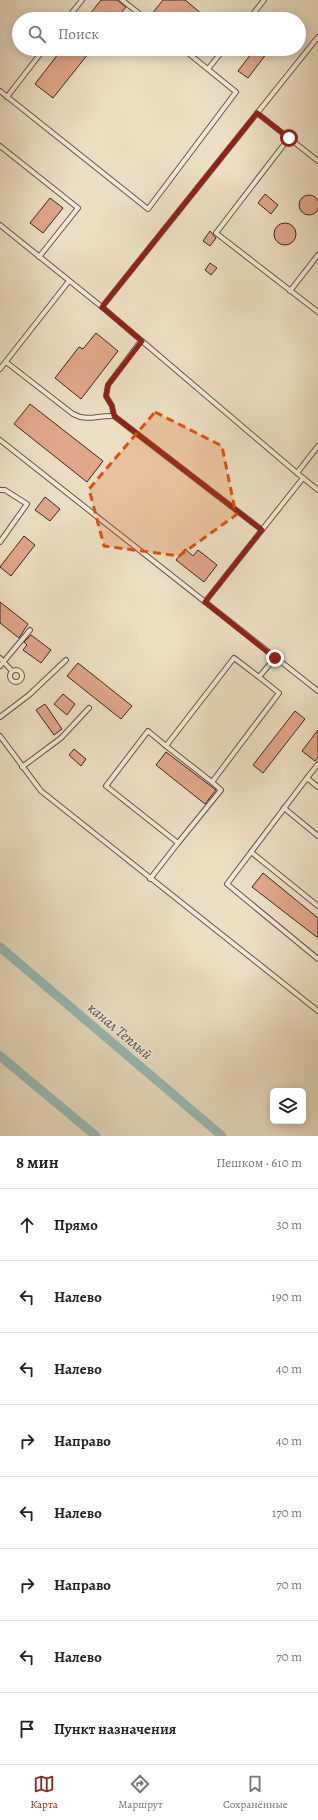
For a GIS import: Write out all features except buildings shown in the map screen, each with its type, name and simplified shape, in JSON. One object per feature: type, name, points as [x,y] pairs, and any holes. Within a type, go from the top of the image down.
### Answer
[{"type":"lane","points":[[73,12],[82,0]]},
{"type":"lane","points":[[122,0],[137,12]]},
{"type":"lane","points":[[254,12],[264,0]]},
{"type":"lane","points":[[306,52],[318,37]]},
{"type":"lane","points":[[7,97],[39,56]]},
{"type":"lane","points":[[0,91],[148,209],[236,92],[192,56]]},
{"type":"lane","points":[[208,69],[218,56]]},
{"type":"lane","points":[[102,307],[303,56]]},
{"type":"lane","points":[[257,113],[318,161]]},
{"type":"lane","points":[[289,138],[216,233],[318,312]]},
{"type":"lane","points":[[0,146],[78,208],[39,257]]},
{"type":"lane","points":[[0,225],[102,307],[318,490]]},
{"type":"lane","points":[[290,291],[318,255]]},
{"type":"lane","points":[[0,369],[69,281]]},
{"type":"lane","points":[[114,416],[112,406],[106,396],[108,385],[142,341]]},
{"type":"lane","points":[[6,362],[73,414],[81,418],[92,419],[101,416],[114,416],[262,530]]},
{"type":"lane","points":[[0,440],[318,691]]},
{"type":"lane","points":[[297,473],[318,446]]},
{"type":"lane","points":[[205,602],[303,478]]},
{"type":"lane","points":[[0,490],[5,490],[27,504],[0,542]]},
{"type":"lane","points":[[0,666],[2,660],[30,630]]},
{"type":"lane","points":[[166,746],[234,658],[259,677],[279,693],[212,782]]},
{"type":"lane","points":[[259,677],[275,658]]},
{"type":"lane","points":[[2,660],[12,671]]},
{"type":"lane","points":[[0,717],[29,696],[66,660]]},
{"type":"lane","points":[[22,766],[61,738],[89,708]]},
{"type":"lane","points":[[150,879],[221,790],[148,731],[106,786],[178,843]]},
{"type":"lane","points":[[0,736],[40,792],[318,1011]]},
{"type":"lane","points":[[318,764],[227,884],[318,959]]},
{"type":"lane","points":[[307,778],[318,787]]},
{"type":"lane","points":[[284,808],[318,836]]},
{"type":"lane","points":[[251,852],[318,906]]},
{"type":"highlighted area","points":[[155,412],[222,446],[236,515],[179,556],[104,546],[89,489]]},
{"type":"waterway","name":"канал Теплый","points":[[0,947],[222,1136]]},
{"type":"waterway","name":"канал Теплый","points":[[0,1056],[96,1136]]},
{"type":"route","points":[[275,658],[205,602],[262,530],[114,416],[112,406],[106,396],[108,385],[142,341],[102,307],[257,113],[289,138]]}]
